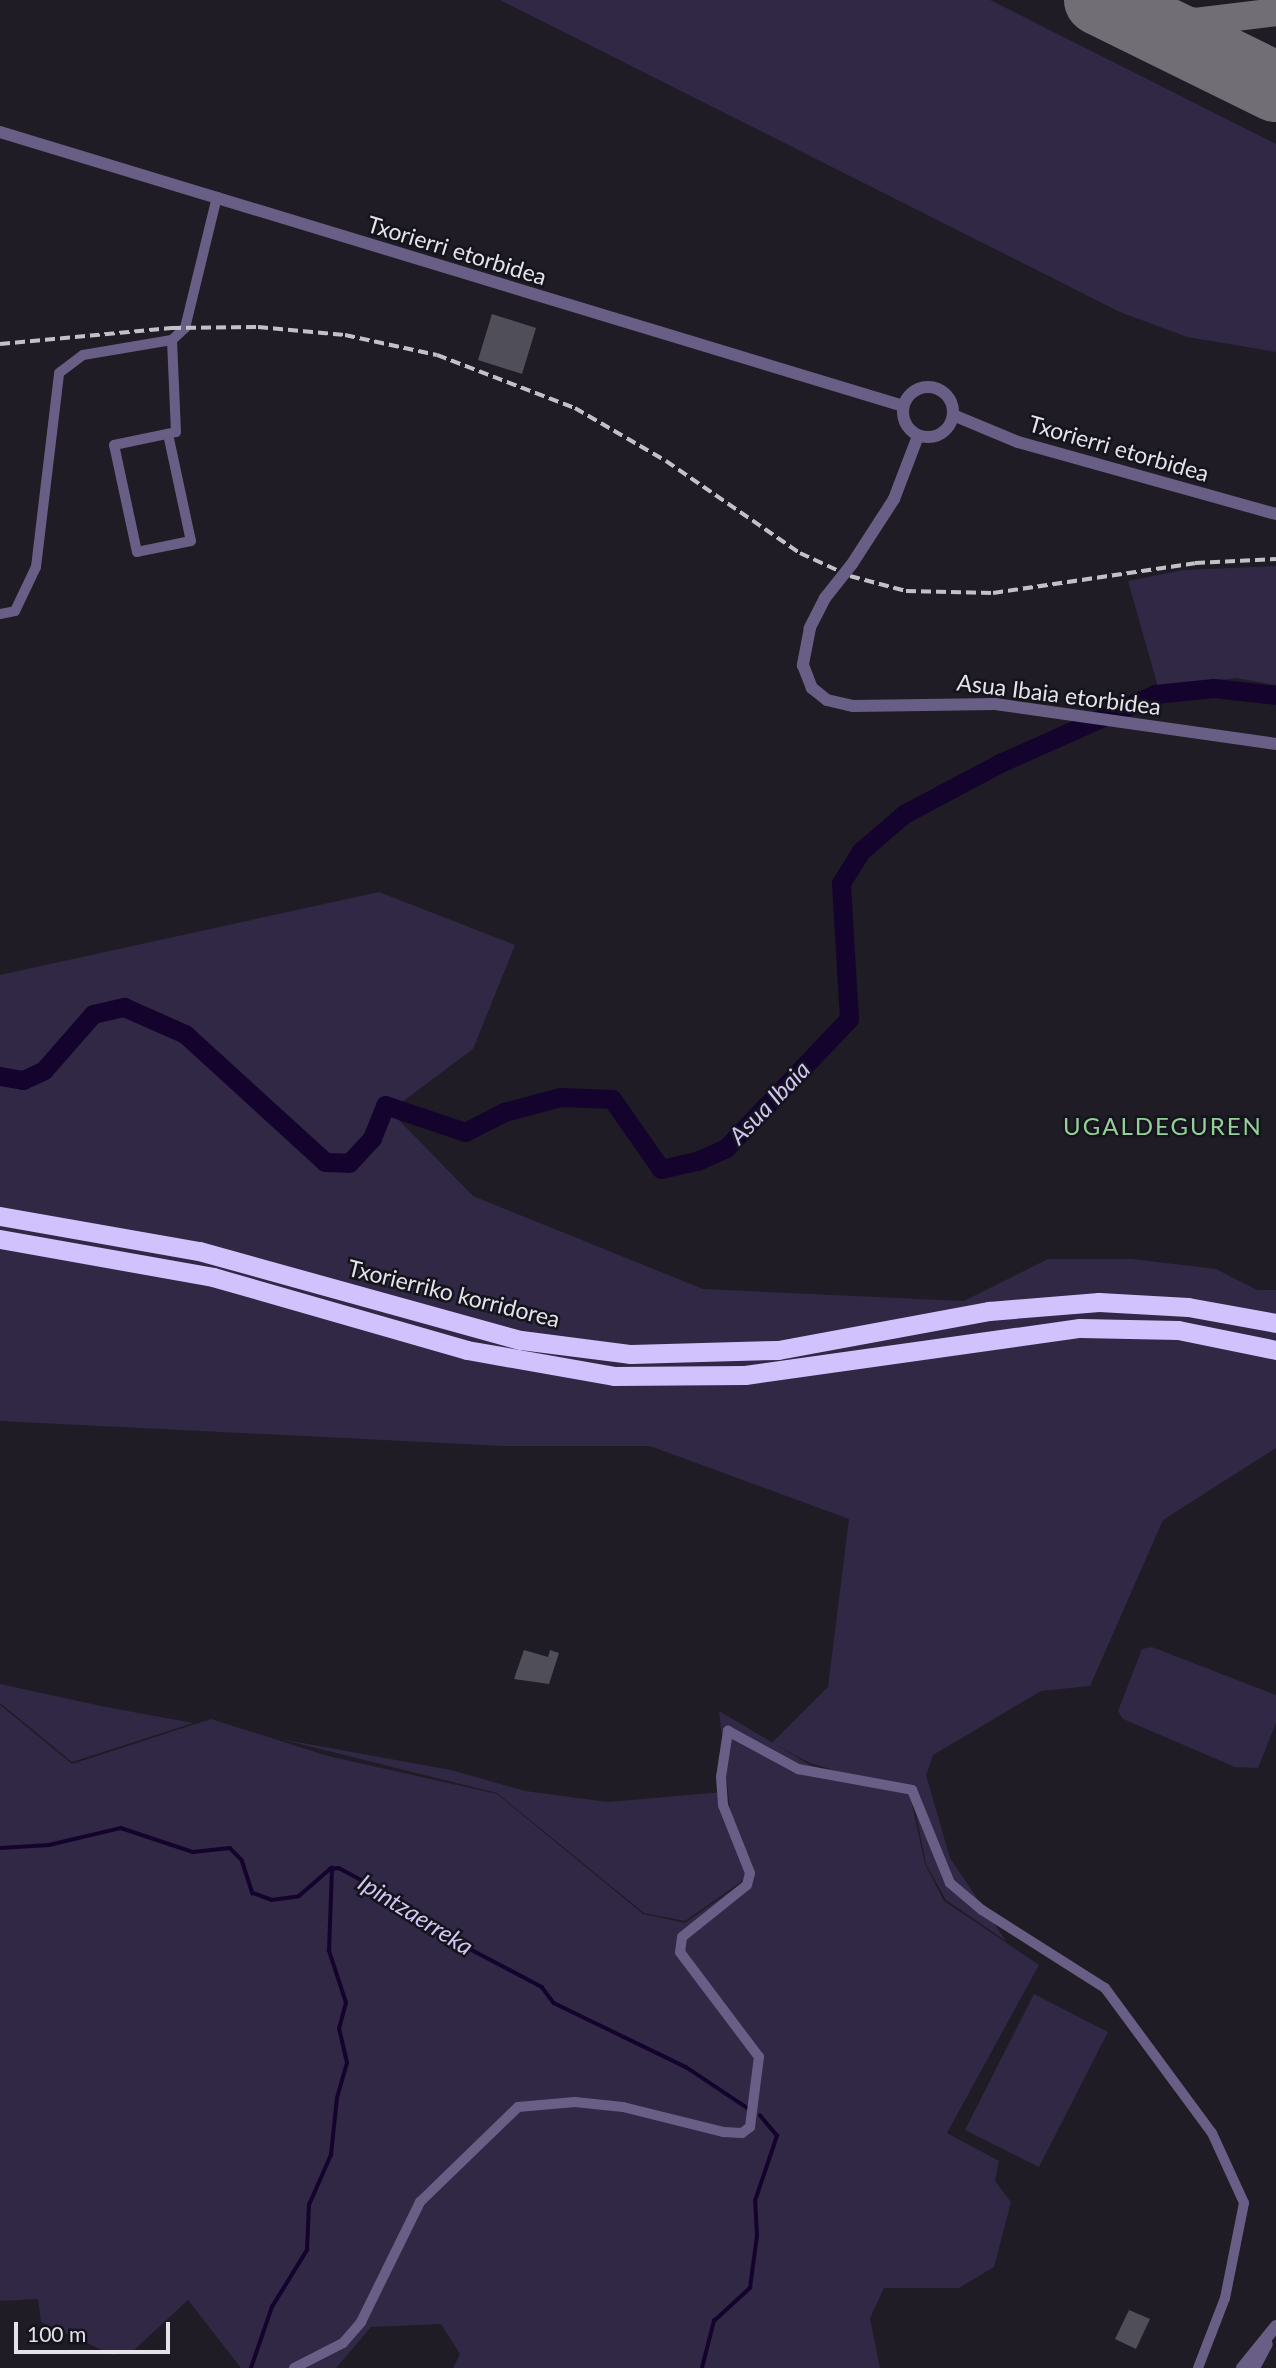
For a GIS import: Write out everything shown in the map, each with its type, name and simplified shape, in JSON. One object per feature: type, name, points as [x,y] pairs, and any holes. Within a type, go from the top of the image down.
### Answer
[{"type":"highway","name":"Txorierriko korridorea","points":[[0,1216],[199,1251],[521,1340],[631,1354],[778,1350],[989,1311],[1099,1302],[1188,1307],[1276,1323]]},
{"type":"highway","name":"Txorierriko korridorea","points":[[0,1239],[203,1275],[467,1350],[614,1376],[745,1375],[1080,1328],[1188,1331],[1276,1350]]},
{"type":"street","name":"Txorierri etorbidea","points":[[0,132],[903,406]]},
{"type":"street","points":[[5,613],[19,605],[36,567],[55,384],[64,365],[83,355],[172,340],[185,328],[217,197]]},
{"type":"street","points":[[168,434],[191,541],[136,552],[114,445],[176,432],[172,340]]},
{"type":"street","points":[[928,387],[944,393],[953,415],[940,434],[918,436],[904,420],[903,406],[912,392],[928,387]]},
{"type":"street","name":"Txorierri etorbidea","points":[[953,415],[1018,442],[1276,514]]},
{"type":"street","name":"Asua Ibaia etorbidea","points":[[918,436],[894,499],[852,564],[825,598],[810,628],[803,664],[812,688],[827,700],[853,706],[958,701],[1032,708],[1276,744]]},
{"type":"street","points":[[294,2368],[343,2343],[361,2322],[420,2202],[518,2107],[575,2102],[623,2107],[723,2132],[742,2133],[751,2127],[759,2057],[680,1952],[682,1937],[747,1885],[746,1857],[727,1826],[720,1777],[728,1731],[798,1769],[912,1790],[950,1884],[982,1910],[1105,1988],[1204,2122],[1233,2169],[1244,2203],[1225,2298],[1198,2368]]},
{"type":"street","points":[[1242,2368],[1276,2325]]},
{"type":"street","points":[[1254,2368],[1276,2325]]},
{"type":"shaded area","points":[[500,0],[990,0],[1276,144],[1276,352],[1187,337],[1120,312]]},
{"type":"shaded area","points":[[1276,566],[1276,685],[1236,678],[1158,687],[1128,581],[1183,570]]},
{"type":"shaded area","points":[[379,892],[515,945],[473,1049],[390,1111],[473,1196],[703,1289],[964,1301],[1048,1259],[1132,1259],[1216,1269],[1257,1290],[1276,1290],[1276,1448],[1163,1520],[1090,1686],[1041,1691],[933,1755],[926,1775],[950,1858],[1006,1941],[946,1900],[926,1864],[912,1794],[810,1763],[772,1743],[828,1687],[849,1519],[650,1446],[504,1446],[0,1421],[0,975]]},
{"type":"shaded area","points":[[1152,1647],[1276,1695],[1276,1723],[1258,1768],[1235,1767],[1123,1719],[1118,1711],[1142,1649]]},
{"type":"shaded area","points":[[0,1684],[193,1723],[72,1762],[0,1703]]},
{"type":"shaded area","points":[[0,1705],[72,1764],[211,1719],[328,1756],[497,1794],[643,1914],[685,1923],[749,1878],[732,1827],[719,1711],[810,1765],[910,1795],[925,1864],[944,1901],[1039,1965],[947,2133],[999,2161],[995,2181],[1011,2202],[994,2267],[959,2288],[884,2288],[870,2318],[880,2368],[453,2368],[460,2354],[441,2324],[371,2327],[336,2368],[241,2368],[188,2300],[134,2350],[113,2355],[41,2322],[38,2299],[0,2301]]},
{"type":"shaded area","points":[[280,1739],[451,1770],[525,1791],[608,1802],[723,1792],[748,1877],[685,1921],[644,1913],[497,1793]]},
{"type":"shaded area","points":[[1034,1994],[1108,2032],[1039,2167],[965,2130]]},
{"type":"building","points":[[492,314],[536,328],[522,374],[478,360]]},
{"type":"building","points":[[524,1650],[548,1657],[550,1650],[559,1653],[549,1684],[514,1679]]},
{"type":"building","points":[[1129,2310],[1150,2319],[1136,2349],[1115,2339]]},
{"type":"waterway","name":"Asua Ibaia","points":[[0,1076],[23,1080],[44,1070],[93,1014],[124,1007],[185,1034],[325,1162],[349,1163],[372,1138],[385,1105],[465,1132],[504,1112],[560,1097],[612,1099],[661,1169],[697,1161],[726,1148],[849,1019],[841,883],[861,851],[904,814],[1000,763],[1155,694],[1214,688],[1276,695]]},
{"type":"waterway","name":"Ipintzaerreka","points":[[0,1848],[49,1845],[121,1828],[193,1852],[230,1848],[242,1860],[253,1893],[272,1900],[299,1896],[330,1869],[339,1868],[410,1906],[436,1931],[542,1987],[554,2003],[686,2067],[749,2109]]},
{"type":"waterway","points":[[251,2368],[272,2307],[307,2250],[309,2205],[331,2155],[337,2098],[347,2063],[339,2029],[346,2003],[329,1951],[332,1868]]},
{"type":"waterway","name":"Ipintzaerreka","points":[[702,2368],[714,2321],[750,2288],[757,2236],[755,2201],[777,2136],[760,2116]]},
{"type":"taxiway","points":[[1104,0],[1195,22],[1276,12]]},
{"type":"runway","points":[[1099,0],[1276,87]]},
{"type":"railway","points":[[0,344],[171,328],[258,327],[345,335],[437,355],[575,408],[666,461],[800,553],[850,576],[906,591],[993,593],[1195,563],[1276,559]]},
{"type":"district","name":"UGALDEGUREN","points":[[1163,1126]]}]
